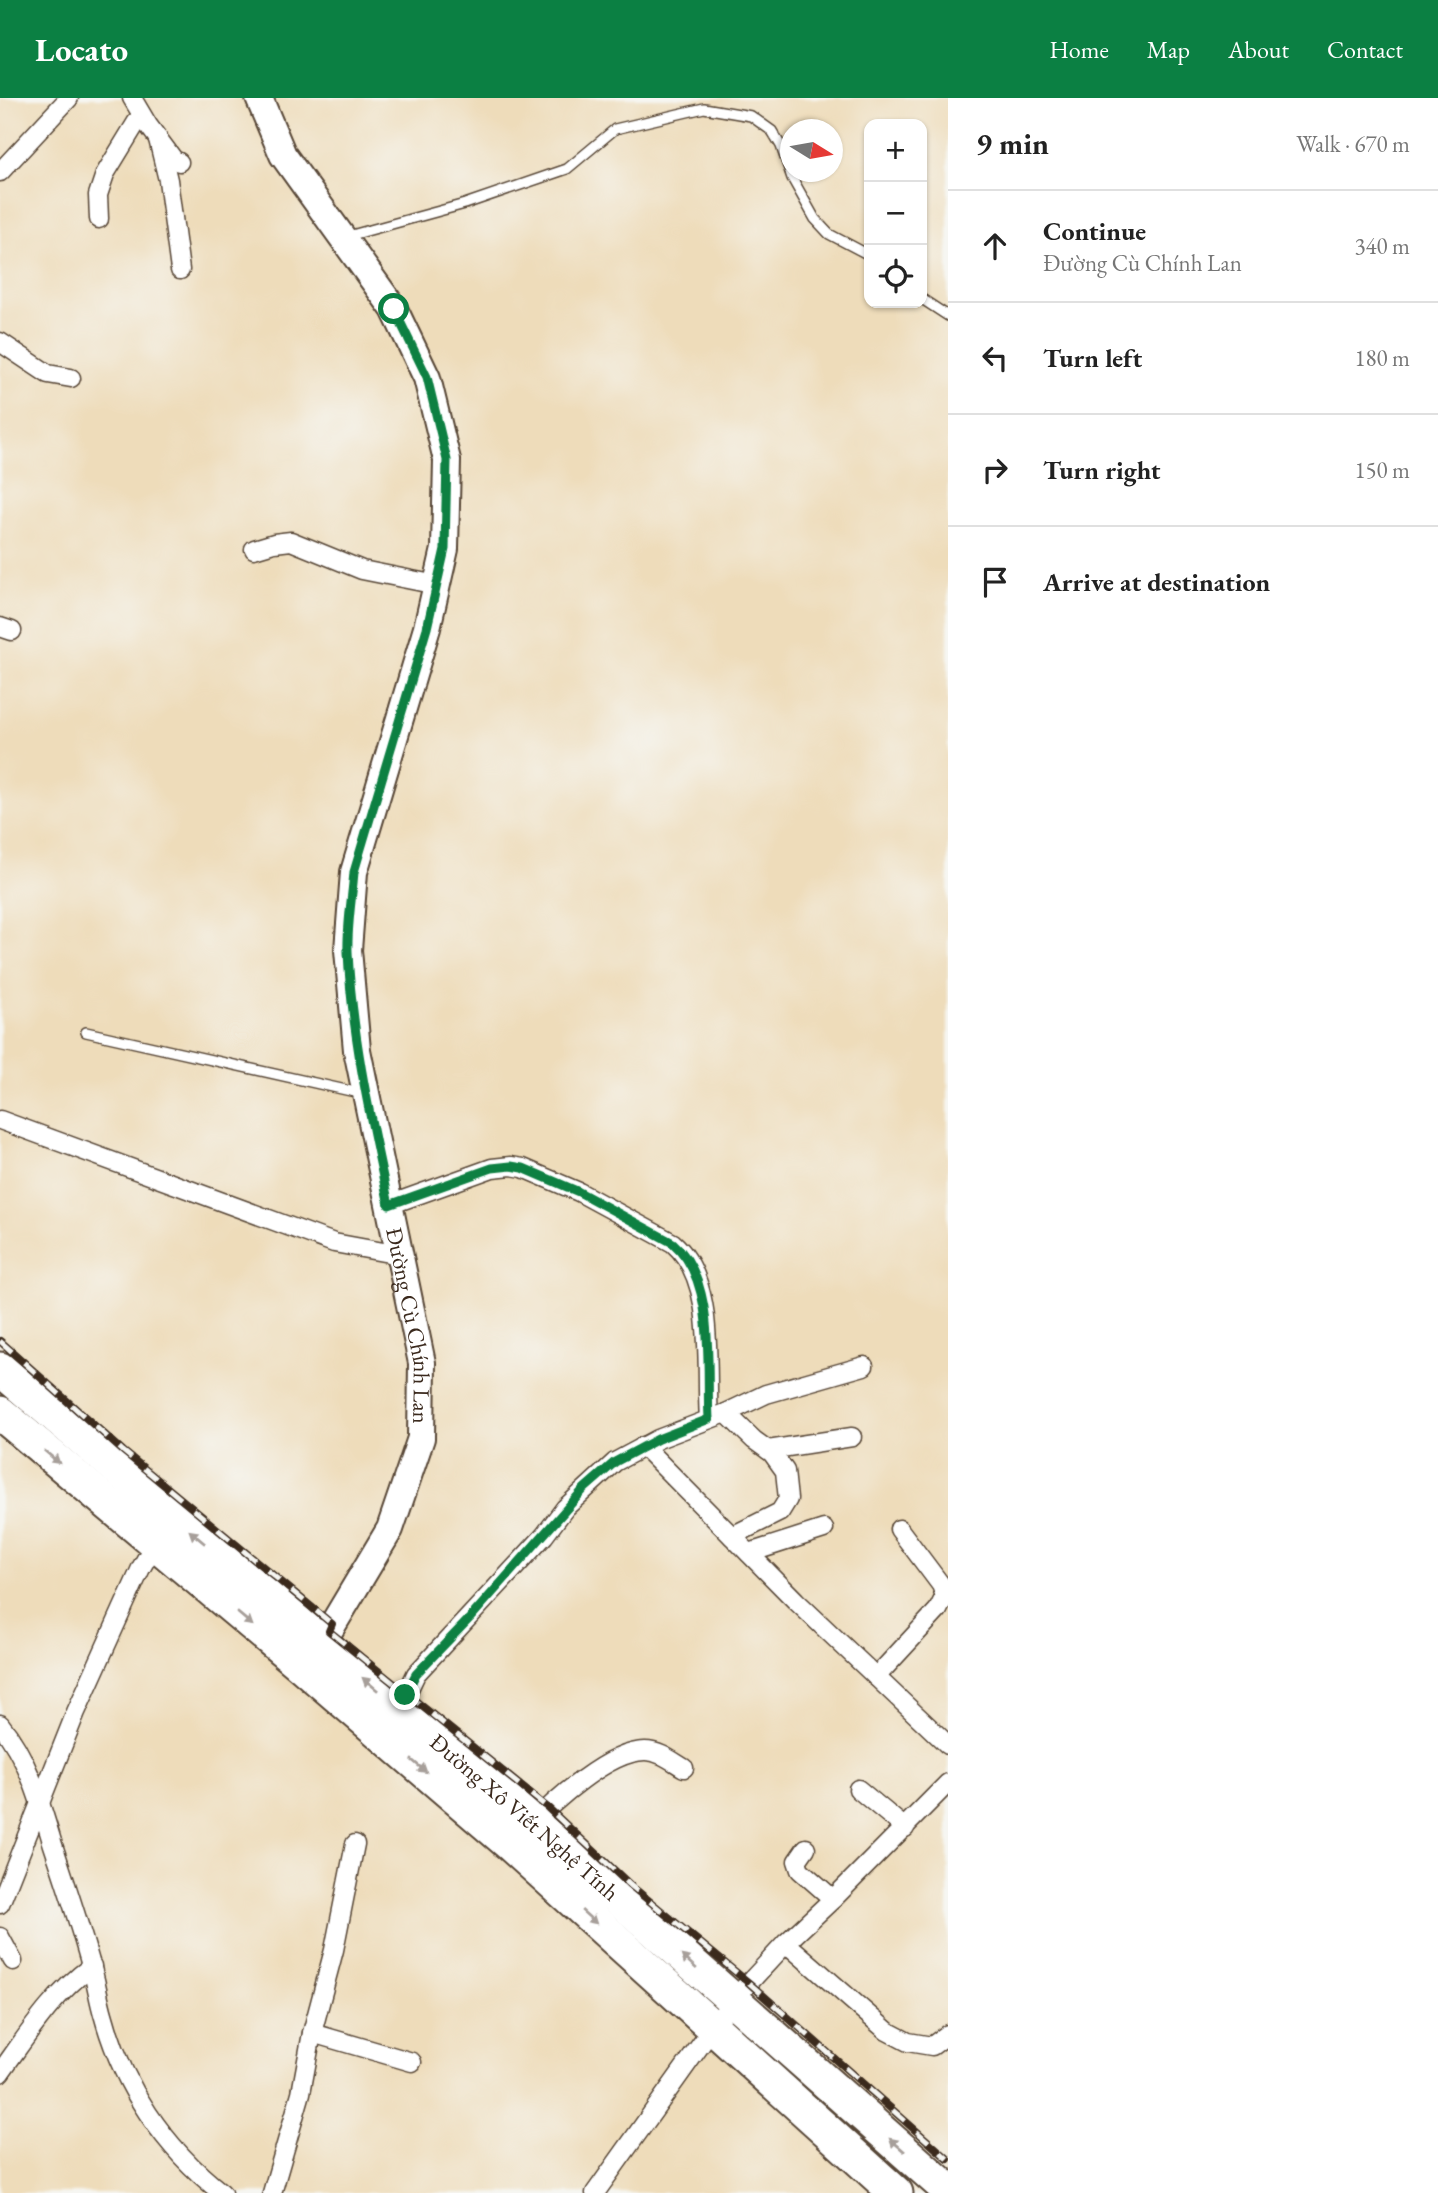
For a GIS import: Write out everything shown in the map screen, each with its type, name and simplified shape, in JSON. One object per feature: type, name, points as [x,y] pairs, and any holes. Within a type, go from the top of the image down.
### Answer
[{"type":"highway","name":"Đường Xô Viết Nghệ Tĩnh","points":[[0,1369],[310,1653],[523,1835],[732,2001],[948,2190]]},
{"type":"highway","name":"Đường Xô Viết Nghệ Tĩnh","points":[[0,1413],[155,1543],[310,1653]]},
{"type":"highway","name":"Đường Xô Viết Nghệ Tĩnh","points":[[523,1835],[712,2029],[896,2193]]},
{"type":"street","points":[[0,172],[69,98]]},
{"type":"street","points":[[132,98],[158,139],[174,160],[179,162]]},
{"type":"street","name":"Đường Cù Chính Lan","points":[[258,98],[283,155],[394,309],[427,377],[447,460],[445,549],[427,628],[354,872],[348,950],[357,1050],[422,1363],[421,1438],[390,1529],[310,1653]]},
{"type":"street","points":[[99,219],[98,195],[105,174],[142,115]]},
{"type":"street","points":[[158,139],[168,180],[180,270]]},
{"type":"street","points":[[0,342],[48,374],[71,378]]},
{"type":"street","points":[[254,548],[291,541],[362,570],[437,585]]},
{"type":"street","points":[[0,1120],[334,1243],[400,1255]]},
{"type":"street","points":[[389,1205],[492,1168],[511,1166],[523,1168],[579,1192],[673,1243],[684,1252],[700,1292],[717,1416],[768,1450],[785,1471],[788,1499],[780,1513],[732,1536]]},
{"type":"street","points":[[388,1720],[416,1674],[544,1536],[565,1508],[615,1462],[643,1446],[778,1389],[864,1366]]},
{"type":"street","points":[[768,1450],[852,1437]]},
{"type":"street","points":[[643,1446],[749,1553],[948,1745]]},
{"type":"street","points":[[876,1677],[938,1611],[945,1596],[941,1584],[899,1529]]},
{"type":"street","points":[[749,1553],[824,1530]]},
{"type":"street","points":[[0,1904],[76,1712],[155,1543]]},
{"type":"street","points":[[0,1724],[21,1755],[36,1786],[92,1966],[103,2016],[139,2101],[191,2167],[222,2193]]},
{"type":"street","points":[[523,1835],[548,1808],[582,1780],[616,1760],[642,1751],[651,1752],[661,1754],[684,1769]]},
{"type":"street","points":[[595,2193],[732,2001],[786,1943],[948,1783]]},
{"type":"street","points":[[858,1789],[905,1828]]},
{"type":"street","points":[[272,2193],[298,2103],[312,2034],[334,1950],[355,1844]]},
{"type":"street","points":[[806,1848],[797,1861],[800,1870],[833,1899]]},
{"type":"street","points":[[0,1937],[13,1961]]},
{"type":"street","points":[[786,1943],[887,2031],[908,2042],[932,2046],[948,2034]]},
{"type":"street","points":[[0,2073],[45,2011],[72,1980],[92,1966]]},
{"type":"street","points":[[312,2034],[412,2062]]},
{"type":"lane","points":[[343,238],[465,204],[567,169],[615,129],[704,108],[751,116],[772,131],[781,146],[792,178],[815,219],[829,234],[864,252]]},
{"type":"lane","points":[[927,302],[948,316]]},
{"type":"lane","points":[[86,1032],[366,1095]]},
{"type":"railway","points":[[0,1341],[123,1451],[332,1624],[329,1631],[548,1808],[630,1885],[749,1983],[948,2159]]},
{"type":"route","points":[[394,309],[427,377],[447,460],[445,549],[427,628],[354,872],[348,950],[357,1050],[389,1205],[492,1168],[511,1166],[523,1168],[579,1192],[673,1243],[684,1252],[700,1292],[706,1330],[709,1419],[658,1439],[615,1462],[584,1489],[470,1618],[416,1674],[405,1695]]}]
